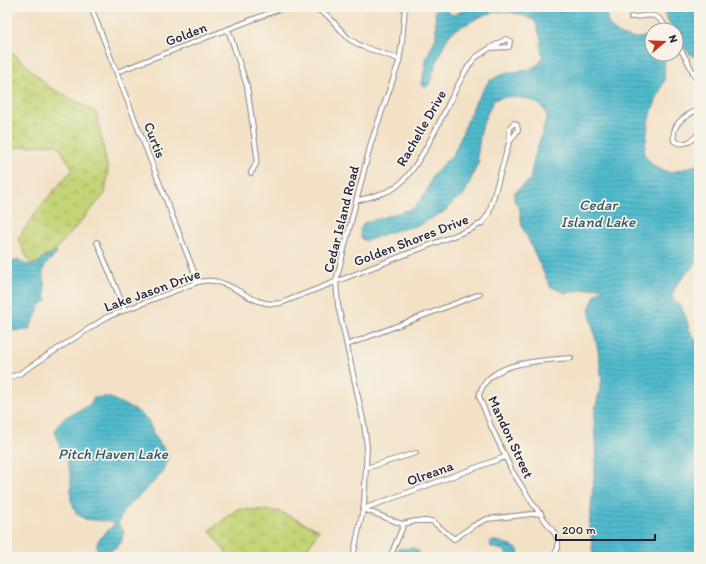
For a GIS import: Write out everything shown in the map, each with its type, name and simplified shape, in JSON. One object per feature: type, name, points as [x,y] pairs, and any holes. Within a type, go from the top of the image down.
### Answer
[{"type":"street","name":"Curtis","points":[[91,7],[198,282]]},
{"type":"street","name":"Golden","points":[[117,72],[285,7]]},
{"type":"street","points":[[313,7],[328,16],[349,39],[361,46],[400,58]]},
{"type":"street","name":"Cedar Island Road","points":[[352,557],[363,509],[366,468],[366,434],[338,305],[336,281],[375,130],[400,58],[405,7]]},
{"type":"street","points":[[631,17],[653,15],[660,17],[663,22]]},
{"type":"street","points":[[228,29],[248,86],[257,156],[256,164],[252,172]]},
{"type":"street","name":"Rachelle Drive","points":[[356,201],[390,190],[405,178],[426,146],[468,67],[475,58],[490,48],[505,39],[509,39],[511,42],[508,47],[490,48]]},
{"type":"street","points":[[684,55],[699,85]]},
{"type":"street","points":[[699,109],[684,116],[676,124],[673,133],[674,141],[678,144],[684,144],[692,140],[699,131]]},
{"type":"street","name":"Golden Shores Drive","points":[[336,281],[471,230],[481,224],[487,218],[491,209],[509,143]]},
{"type":"street","points":[[97,242],[125,310]]},
{"type":"street","name":"Lake Jason Drive","points":[[7,378],[19,374],[107,317],[198,282],[213,280],[231,286],[254,300],[272,304],[288,300],[336,281]]},
{"type":"street","points":[[347,345],[480,294]]},
{"type":"street","name":"Mandon Street","points":[[553,557],[558,548],[558,540],[551,526],[533,504],[505,457],[479,396],[485,382],[492,376],[522,362],[571,358]]},
{"type":"street","points":[[366,468],[416,453]]},
{"type":"street","name":"Olreana","points":[[363,509],[505,457]]},
{"type":"street","points":[[363,509],[404,524],[416,520],[432,521],[454,539],[473,526],[487,519],[541,513]]},
{"type":"street","points":[[390,557],[404,524]]},
{"type":"green space","points":[[14,54],[49,87],[96,112],[108,170],[105,194],[35,273],[18,239],[38,209],[73,169],[57,144],[7,148],[7,55]]},
{"type":"green space","points":[[237,509],[278,511],[319,530],[302,557],[229,557],[210,530]]},
{"type":"water","name":"Cedar Island Lake","points":[[435,7],[447,7],[448,12],[453,15],[471,7],[612,7],[608,12],[607,18],[611,27],[621,35],[627,37],[644,37],[644,62],[665,62],[664,81],[649,118],[644,154],[653,166],[670,173],[699,164],[699,260],[677,284],[672,294],[674,301],[683,311],[691,333],[699,342],[699,557],[593,557],[589,529],[596,457],[594,415],[602,380],[598,350],[589,309],[596,294],[602,289],[600,287],[565,293],[550,286],[522,226],[520,210],[514,200],[514,193],[530,180],[534,159],[547,117],[545,111],[540,106],[534,102],[517,97],[494,100],[484,120],[480,136],[477,158],[479,161],[464,195],[455,200],[445,211],[420,225],[393,231],[366,241],[361,238],[360,230],[364,223],[414,208],[427,191],[433,175],[454,153],[475,103],[489,81],[503,74],[527,70],[539,64],[543,56],[540,43],[542,42],[535,21],[511,12],[496,12],[488,14],[455,30],[451,34],[441,51],[429,85],[426,87],[423,86],[422,83],[427,57],[436,37]]},
{"type":"water","points":[[661,7],[699,7],[699,59],[695,58],[684,48],[684,22],[669,22]]},
{"type":"water","points":[[56,251],[57,254],[50,260],[43,270],[45,297],[48,300],[41,304],[29,330],[7,331],[7,264],[18,259],[24,264],[33,265],[41,261],[42,258]]},
{"type":"water","name":"Pitch Haven Lake","points":[[108,397],[137,411],[148,420],[154,435],[168,454],[167,463],[161,475],[124,510],[118,523],[124,532],[121,543],[106,554],[99,553],[97,545],[100,538],[114,525],[113,522],[85,519],[76,513],[71,499],[71,476],[66,456],[62,454],[55,433],[64,418],[87,406],[94,398]]},
{"type":"water","points":[[492,541],[517,549],[519,551],[517,557],[506,557],[506,551],[491,547],[490,542]]},
{"type":"water","points":[[413,548],[418,551],[420,557],[410,555],[394,556],[394,552],[398,549]]}]
